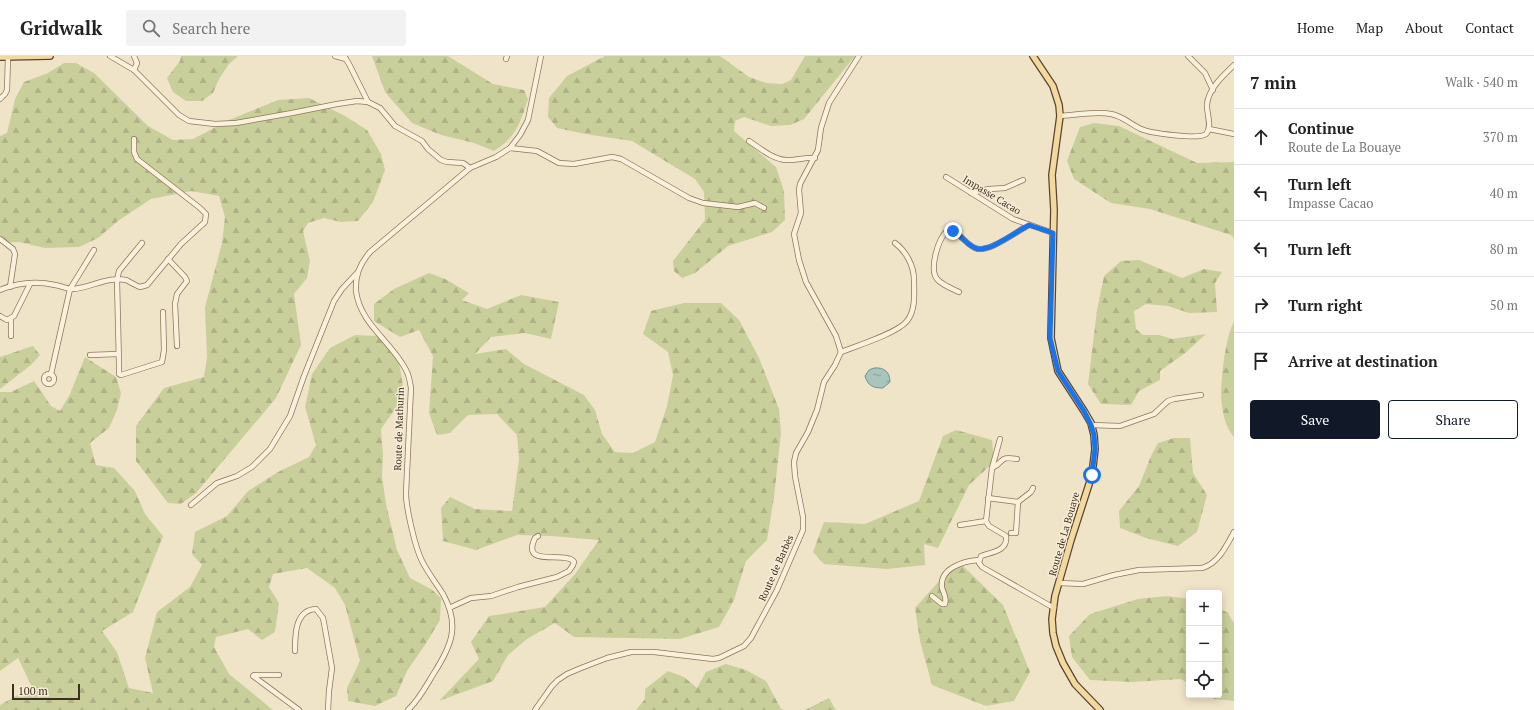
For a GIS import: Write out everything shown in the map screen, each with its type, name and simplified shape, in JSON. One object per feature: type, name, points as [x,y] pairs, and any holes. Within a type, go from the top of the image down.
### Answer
[{"type":"main road","points":[[0,57],[50,56]]},
{"type":"main road","name":"Route de La Bouaye","points":[[1033,56],[1053,86],[1057,96],[1060,116],[1053,162],[1053,233],[1050,338],[1058,371],[1084,411],[1091,425],[1094,435],[1095,449],[1092,475],[1059,583],[1054,608],[1053,633],[1056,646],[1063,663],[1075,684],[1100,710]]},
{"type":"street","points":[[110,56],[134,70],[179,115],[188,121],[215,124],[236,123],[274,115],[292,114],[337,104],[357,101],[368,102],[380,108],[395,126],[422,141],[428,149],[441,160],[463,163],[470,168]]},
{"type":"street","points":[[134,56],[137,63],[134,70]]},
{"type":"street","points":[[335,56],[345,58],[368,102]]},
{"type":"street","points":[[191,505],[216,483],[237,476],[252,467],[270,449],[290,416],[304,376],[334,301],[345,285],[357,272],[362,261],[370,252],[470,168],[496,158],[510,148],[520,135],[528,120],[541,56]]},
{"type":"street","points":[[859,56],[829,103],[821,128],[818,150],[800,184],[799,190],[801,213],[794,234],[799,260],[806,282],[836,336],[841,352],[891,332],[907,322],[910,317],[914,298],[914,272],[907,256],[895,244]]},
{"type":"street","points":[[1188,56],[1205,73],[1212,90]]},
{"type":"street","points":[[0,99],[7,90],[8,57]]},
{"type":"street","points":[[1060,116],[1110,114],[1119,116],[1141,129],[1199,137],[1206,134],[1209,129],[1207,104],[1209,96],[1216,84],[1234,65]]},
{"type":"street","points":[[1209,129],[1234,134]]},
{"type":"street","points":[[0,290],[10,286],[43,283],[76,289],[117,280],[126,280],[140,287],[147,285],[168,259],[205,222],[206,214],[193,202],[137,159],[134,152],[134,139]]},
{"type":"street","points":[[749,141],[778,158],[787,160],[806,157],[815,158]]},
{"type":"street","points":[[510,148],[537,151],[559,163],[574,164],[612,157],[620,159],[689,198],[703,203],[738,207],[755,203],[764,208]]},
{"type":"street","name":"Impasse Cacao","points":[[946,177],[1013,219],[1053,233]]},
{"type":"street","points":[[972,193],[989,189],[1005,188],[1023,180]]},
{"type":"street","points":[[959,292],[936,279],[934,265],[938,244],[942,235],[947,231],[953,231],[970,245],[981,249],[1000,242],[1029,225]]},
{"type":"street","points":[[0,239],[13,249],[15,254],[10,286]]},
{"type":"street","points":[[142,243],[119,271],[117,280],[119,374],[121,375],[162,362],[164,355],[163,312]]},
{"type":"street","points":[[50,374],[70,289],[94,250]]},
{"type":"street","points":[[168,259],[187,281],[177,294],[175,304],[177,346]]},
{"type":"street","name":"Route de Mathurin","points":[[357,272],[356,286],[358,302],[365,318],[398,357],[408,372],[411,388],[406,496],[416,546],[421,558],[443,594],[449,608],[453,625],[450,645],[426,686],[408,710]]},
{"type":"street","points":[[11,336],[11,319],[20,306],[30,284]]},
{"type":"street","points":[[0,316],[7,320],[11,319]]},
{"type":"street","name":"Route de Barbès","points":[[536,710],[549,690],[566,674],[607,658],[631,652],[654,652],[713,659],[719,658],[744,646],[751,638],[777,590],[803,530],[803,517],[795,476],[794,462],[796,453],[808,432],[817,410],[824,382],[841,352]]},
{"type":"street","points":[[90,355],[118,354]]},
{"type":"street","points":[[1091,425],[1120,426],[1154,414],[1168,401],[1174,398],[1201,396]]},
{"type":"street","points":[[932,596],[944,604],[946,599],[942,587],[949,570],[966,561],[979,560],[981,556],[1003,548],[1006,536],[989,526],[986,521],[992,468],[1000,439]]},
{"type":"street","points":[[992,468],[998,465],[1002,458],[1017,459]]},
{"type":"street","points":[[1011,533],[1016,533],[1018,502],[1033,488]]},
{"type":"street","points":[[988,498],[1018,502]]},
{"type":"street","points":[[960,525],[986,521]]},
{"type":"street","points":[[1059,583],[1084,584],[1114,575],[1139,570],[1202,568],[1207,566],[1222,553],[1234,532]]},
{"type":"street","points":[[449,608],[471,598],[491,596],[557,577],[569,571],[574,562],[572,559],[536,555],[532,544],[538,536]]},
{"type":"street","points":[[979,560],[979,563],[982,566],[1054,608]]},
{"type":"street","points":[[295,651],[295,633],[300,620],[306,611],[316,609],[324,623],[331,664],[328,710]]},
{"type":"street","points":[[279,675],[253,676],[299,710]]},
{"type":"green space","points":[[181,56],[238,56],[229,64],[219,79],[213,93],[202,101],[186,101],[173,92],[167,78],[180,61]]},
{"type":"green space","points":[[372,56],[448,56],[493,84],[524,90],[528,99],[520,123],[512,135],[494,151],[474,143],[441,135],[412,123],[385,92]]},
{"type":"green space","points":[[605,56],[720,56],[749,77],[766,83],[782,84],[791,80],[805,56],[855,56],[804,119],[790,125],[771,126],[744,117],[735,121],[734,131],[776,167],[784,191],[785,220],[772,232],[728,246],[695,273],[682,278],[674,271],[673,261],[705,220],[704,192],[695,179],[632,141],[557,128],[548,117],[549,98],[567,76]]},
{"type":"green space","points":[[64,63],[76,63],[94,73],[148,126],[173,140],[193,139],[229,120],[278,100],[309,98],[345,116],[367,130],[381,154],[385,170],[373,202],[358,221],[341,222],[324,218],[308,223],[303,231],[310,261],[307,278],[294,294],[301,345],[276,398],[196,493],[181,504],[168,503],[136,461],[136,426],[164,388],[204,377],[207,357],[205,307],[222,243],[225,217],[219,196],[191,191],[151,199],[118,221],[98,238],[79,247],[45,248],[19,242],[0,243],[0,136],[7,133],[15,99],[24,82],[48,73]]},
{"type":"green space","points":[[1094,123],[1119,126],[1197,163],[1234,162],[1234,238],[1231,235],[1150,209],[1111,203],[1074,179],[1067,161],[1080,127]]},
{"type":"green space","points":[[1139,260],[1182,278],[1204,269],[1222,272],[1215,283],[1217,312],[1189,313],[1168,306],[1146,304],[1134,311],[1136,329],[1143,335],[1159,335],[1172,339],[1206,334],[1184,354],[1160,371],[1160,380],[1139,391],[1131,405],[1101,404],[1088,384],[1097,310],[1104,276],[1121,261]]},
{"type":"green space","points":[[429,273],[445,279],[469,293],[462,300],[487,309],[521,295],[559,302],[551,339],[525,333],[491,337],[475,354],[506,349],[524,364],[584,395],[595,410],[602,434],[615,452],[633,453],[655,442],[667,406],[673,375],[668,352],[643,334],[651,311],[684,303],[721,303],[739,320],[759,358],[779,409],[781,433],[774,497],[767,540],[746,561],[734,600],[719,627],[680,639],[574,637],[555,623],[527,639],[508,655],[493,681],[439,701],[479,659],[471,642],[489,616],[545,607],[575,574],[599,540],[517,535],[476,550],[443,541],[441,508],[450,497],[475,509],[512,511],[519,459],[517,435],[497,414],[468,415],[450,433],[437,435],[429,413],[433,356],[419,330],[400,337],[374,321],[374,304],[394,289]]},
{"type":"green space","points":[[1234,322],[1234,437],[1229,431],[1226,423],[1221,398],[1221,388],[1225,350]]},
{"type":"green space","points":[[355,335],[380,336],[398,357],[403,386],[400,402],[381,429],[383,455],[382,476],[386,504],[397,550],[410,578],[431,589],[441,598],[440,620],[407,671],[396,696],[375,706],[348,701],[347,688],[360,661],[345,605],[335,588],[307,568],[273,574],[269,587],[279,603],[275,632],[262,640],[248,629],[216,637],[214,647],[229,674],[273,710],[0,710],[0,705],[32,687],[18,658],[0,671],[0,392],[11,392],[34,381],[51,406],[60,411],[70,394],[85,357],[116,377],[121,393],[117,410],[109,428],[90,443],[96,465],[114,468],[135,491],[145,514],[163,536],[133,612],[102,631],[117,652],[129,688],[153,693],[145,658],[157,612],[190,587],[202,565],[192,554],[195,532],[227,516],[248,491],[278,472],[309,457],[316,445],[305,407],[312,374],[330,348]]},
{"type":"green space","points":[[33,346],[40,355],[31,365],[0,389],[0,357]]},
{"type":"green space","points":[[956,430],[992,440],[994,462],[969,485],[938,548],[924,544],[925,565],[887,569],[824,564],[813,552],[824,522],[865,524],[919,501],[943,436]]},
{"type":"green space","points":[[1174,438],[1190,438],[1193,473],[1207,495],[1197,532],[1178,546],[1146,538],[1120,528],[1119,511],[1139,486],[1158,443]]},
{"type":"green space","points":[[961,564],[1003,605],[1030,672],[1014,701],[986,706],[932,685],[920,641],[915,608],[940,580]]},
{"type":"green space","points":[[1166,596],[1186,599],[1186,682],[1181,679],[1132,682],[1090,680],[1072,657],[1069,636],[1090,614],[1138,599]]},
{"type":"green space","points":[[1222,610],[1228,613],[1234,623],[1234,701],[1212,698],[1222,698]]},
{"type":"green space","points":[[726,664],[746,670],[766,681],[781,709],[785,710],[636,710],[645,699],[645,689],[668,671],[684,677],[697,688],[706,672]]},
{"type":"green space","points":[[829,698],[836,710],[805,710]]},
{"type":"water","points":[[881,368],[889,375],[890,382],[883,388],[871,386],[866,379],[865,376],[869,370]]},
{"type":"route","points":[[953,231],[970,245],[981,249],[1000,242],[1029,225],[1053,233],[1050,338],[1058,371],[1091,423],[1095,449],[1092,475]]}]
